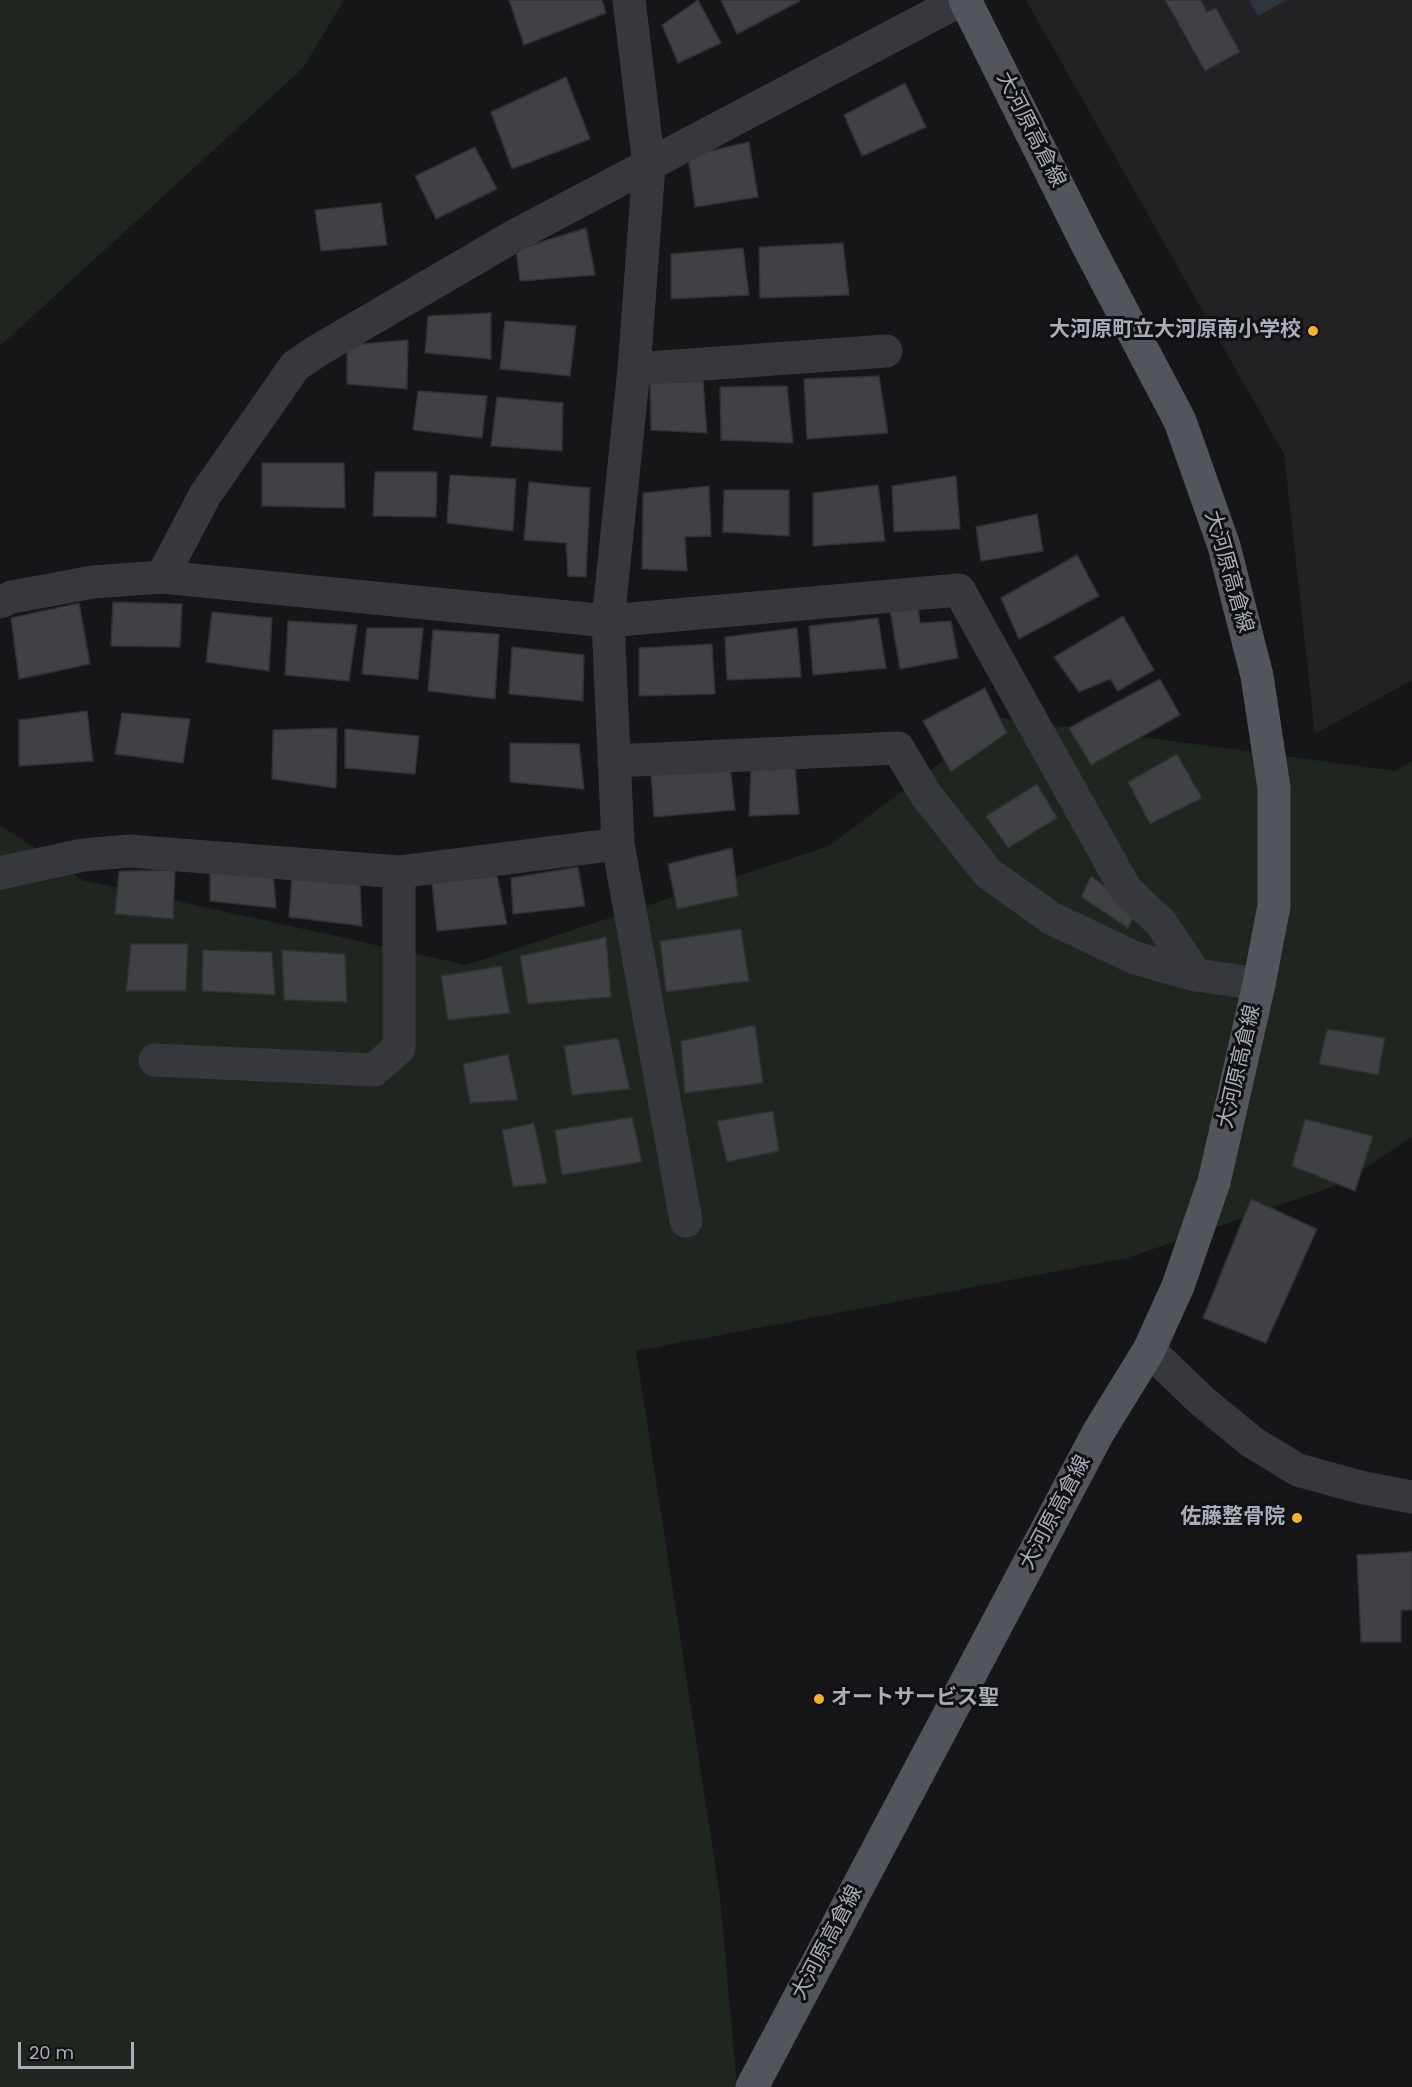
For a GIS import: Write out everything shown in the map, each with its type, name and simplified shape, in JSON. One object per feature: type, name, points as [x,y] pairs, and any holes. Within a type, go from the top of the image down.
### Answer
[{"type":"main road","name":"大河原高倉線","points":[[752,2087],[1098,1433],[1149,1350],[1178,1286],[1214,1182],[1259,984],[1274,906],[1274,788],[1257,676],[1224,546],[1180,421],[965,0]]},
{"type":"street","points":[[629,0],[649,166],[634,369],[608,621],[614,761],[618,844],[686,1221]]},
{"type":"street","points":[[162,577],[205,495],[295,366],[514,236],[961,0]]},
{"type":"street","points":[[634,369],[885,351]]},
{"type":"street","points":[[0,602],[12,597],[93,582],[162,577],[608,621],[959,590],[1126,890],[1161,923],[1196,975]]},
{"type":"street","points":[[614,761],[898,748],[927,795],[988,873],[1051,918],[1135,958],[1196,975],[1259,984]]},
{"type":"street","points":[[0,873],[83,855],[129,851],[399,872],[618,844]]},
{"type":"street","points":[[155,1060],[374,1070],[399,1048],[399,872]]},
{"type":"street","points":[[1149,1350],[1202,1401],[1252,1442],[1298,1470],[1360,1487],[1412,1497]]},
{"type":"shaded area","points":[[0,0],[344,0],[303,68],[0,346]]},
{"type":"shaded area","name":"大河原町立大河原南小学校","points":[[1026,0],[1412,0],[1412,680],[1315,734],[1284,454]]},
{"type":"shaded area","points":[[1249,0],[1287,0],[1258,16]]},
{"type":"shaded area","points":[[1000,718],[1396,771],[1412,761],[1412,1137],[1343,1183],[1127,1258],[636,1351],[720,1896],[737,2087],[0,2087],[0,825],[82,880],[466,965],[829,846]]},
{"type":"building","points":[[509,0],[602,0],[606,13],[524,45]]},
{"type":"building","points":[[698,0],[721,43],[678,63],[662,25]]},
{"type":"building","points":[[721,0],[799,0],[800,1],[737,34]]},
{"type":"building","points":[[1165,0],[1201,0],[1207,12],[1216,8],[1240,52],[1205,71]]},
{"type":"building","points":[[566,77],[590,139],[512,169],[491,112]]},
{"type":"building","points":[[905,83],[926,127],[862,156],[844,115]]},
{"type":"building","points":[[749,142],[758,197],[695,207],[688,156]]},
{"type":"building","points":[[475,147],[497,189],[436,219],[415,176]]},
{"type":"building","points":[[381,203],[387,245],[321,251],[315,210]]},
{"type":"building","points":[[586,228],[595,275],[520,281],[516,250]]},
{"type":"building","points":[[843,243],[849,295],[760,298],[759,247]]},
{"type":"building","points":[[743,248],[749,295],[671,299],[671,254]]},
{"type":"building","points":[[491,313],[491,359],[425,353],[428,316]]},
{"type":"building","points":[[505,321],[576,326],[570,376],[500,369]]},
{"type":"building","points":[[408,340],[407,389],[347,384],[347,345]]},
{"type":"building","points":[[879,376],[888,433],[807,439],[804,379]]},
{"type":"building","points":[[703,381],[707,433],[651,430],[650,383]]},
{"type":"building","points":[[787,386],[793,443],[721,440],[720,387]]},
{"type":"building","points":[[418,391],[487,396],[482,438],[413,430]]},
{"type":"building","points":[[497,397],[563,403],[562,451],[491,446]]},
{"type":"building","points":[[262,463],[344,463],[345,508],[262,506]]},
{"type":"building","points":[[375,472],[437,472],[436,517],[373,516]]},
{"type":"building","points":[[450,475],[516,479],[513,531],[447,523]]},
{"type":"building","points":[[956,476],[960,529],[894,532],[892,486]]},
{"type":"building","points":[[529,482],[590,488],[586,577],[568,576],[566,543],[524,540]]},
{"type":"building","points":[[878,485],[885,541],[813,546],[813,493]]},
{"type":"building","points":[[709,486],[711,536],[685,537],[687,571],[642,569],[643,493]]},
{"type":"building","points":[[724,490],[789,490],[789,536],[723,532]]},
{"type":"building","points":[[1037,514],[1043,551],[981,561],[976,527]]},
{"type":"building","points":[[1077,555],[1099,596],[1019,639],[1001,598]]},
{"type":"building","points":[[113,602],[182,604],[180,647],[111,646]]},
{"type":"building","points":[[79,603],[90,664],[19,679],[11,618]]},
{"type":"building","points":[[918,608],[920,623],[951,621],[958,658],[900,669],[890,610]]},
{"type":"building","points":[[212,612],[272,618],[269,671],[206,662]]},
{"type":"building","points":[[1123,616],[1154,670],[1118,691],[1110,679],[1079,692],[1054,657]]},
{"type":"building","points":[[878,618],[886,668],[813,675],[809,626]]},
{"type":"building","points":[[288,621],[357,625],[349,681],[285,675]]},
{"type":"building","points":[[367,628],[423,628],[418,679],[362,674]]},
{"type":"building","points":[[797,628],[801,677],[727,680],[725,637]]},
{"type":"building","points":[[433,630],[499,634],[495,699],[428,691]]},
{"type":"building","points":[[712,644],[715,694],[639,696],[639,648]]},
{"type":"building","points":[[512,647],[584,655],[583,701],[509,694]]},
{"type":"building","points":[[1160,679],[1180,715],[1091,765],[1069,728]]},
{"type":"building","points":[[985,688],[1007,733],[951,772],[923,721]]},
{"type":"building","points":[[87,711],[93,761],[19,766],[19,720]]},
{"type":"building","points":[[122,713],[190,719],[183,763],[115,754]]},
{"type":"building","points":[[337,728],[336,788],[272,779],[273,730]]},
{"type":"building","points":[[345,729],[419,736],[415,774],[345,768]]},
{"type":"building","points":[[510,743],[579,744],[584,789],[510,782]]},
{"type":"building","points":[[1177,754],[1202,798],[1150,824],[1128,782]]},
{"type":"building","points":[[795,765],[799,814],[749,816],[751,768]]},
{"type":"building","points":[[730,767],[735,810],[654,817],[651,773]]},
{"type":"building","points":[[1037,784],[1057,818],[1008,848],[986,816]]},
{"type":"building","points":[[732,848],[738,896],[677,909],[668,864]]},
{"type":"building","points":[[210,866],[273,871],[276,908],[210,901]]},
{"type":"building","points":[[578,867],[585,906],[513,914],[511,878]]},
{"type":"building","points":[[175,870],[173,919],[115,914],[119,871]]},
{"type":"building","points":[[292,876],[360,883],[362,926],[289,917]]},
{"type":"building","points":[[497,876],[507,924],[437,931],[432,883]]},
{"type":"building","points":[[1091,876],[1137,910],[1128,928],[1081,897]]},
{"type":"building","points":[[741,929],[749,981],[666,992],[660,941]]},
{"type":"building","points":[[606,937],[611,997],[528,1004],[520,956]]},
{"type":"building","points":[[131,944],[188,944],[186,991],[126,991]]},
{"type":"building","points":[[203,950],[272,952],[275,995],[202,991]]},
{"type":"building","points":[[282,950],[345,954],[347,1002],[284,1000]]},
{"type":"building","points":[[501,966],[510,1013],[448,1020],[441,976]]},
{"type":"building","points":[[755,1025],[763,1083],[685,1093],[681,1041]]},
{"type":"building","points":[[1327,1029],[1385,1038],[1378,1075],[1319,1064]]},
{"type":"building","points":[[618,1038],[630,1089],[572,1095],[564,1046]]},
{"type":"building","points":[[508,1054],[518,1100],[470,1103],[463,1064]]},
{"type":"building","points":[[773,1111],[779,1151],[727,1162],[717,1121]]},
{"type":"building","points":[[632,1117],[642,1162],[562,1175],[555,1130]]},
{"type":"building","points":[[1305,1119],[1373,1136],[1355,1191],[1292,1166]]},
{"type":"building","points":[[534,1123],[547,1183],[513,1187],[502,1130]]},
{"type":"building","points":[[1251,1199],[1317,1229],[1266,1343],[1203,1318]]},
{"type":"building","points":[[1412,1552],[1412,1610],[1401,1610],[1401,1642],[1361,1642],[1357,1555]]},
{"type":"place","name":"大河原町立大河原南小学校","points":[[1313,331]]},
{"type":"place","name":"佐藤整骨院","points":[[1297,1518]]},
{"type":"place","name":"オートサービス聖","points":[[819,1699]]}]
